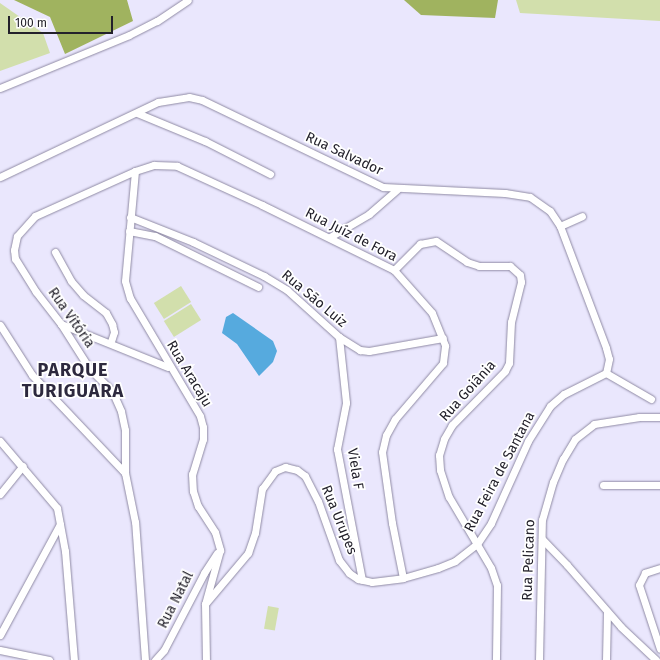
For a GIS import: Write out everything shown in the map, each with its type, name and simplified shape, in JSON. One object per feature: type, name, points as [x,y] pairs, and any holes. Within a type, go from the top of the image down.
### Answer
[{"type":"street","points":[[0,88],[129,35],[157,21],[188,0]]},
{"type":"street","name":"Rua Salvador","points":[[0,177],[137,113],[173,98],[202,100],[371,183],[397,190],[516,194],[540,202],[560,226],[606,348],[608,359],[606,373]]},
{"type":"street","points":[[137,113],[205,141],[270,174]]},
{"type":"street","name":"Rua Juíz de Fora","points":[[154,165],[166,164],[188,170],[330,237],[394,270],[432,313],[443,338],[445,354],[443,363],[395,419],[386,435],[382,452],[403,578]]},
{"type":"street","name":"Rua Vitória","points":[[146,660],[135,522],[125,473],[125,430],[118,404],[112,391],[89,368],[61,324],[15,259],[14,250],[17,236],[24,226],[35,216],[135,171],[154,165]]},
{"type":"street","name":"Rua Aracaju","points":[[135,171],[125,267],[130,298],[169,367],[200,416],[203,427],[203,438],[192,474],[193,491],[198,506],[215,532],[220,550]]},
{"type":"street","points":[[330,237],[369,214],[397,190]]},
{"type":"street","points":[[560,226],[582,216]]},
{"type":"street","name":"Rua São Luiz","points":[[130,217],[193,242],[264,276],[296,298],[339,337],[356,348],[369,351],[443,338]]},
{"type":"street","points":[[128,231],[155,236],[258,286]]},
{"type":"street","name":"Rua Goiânia","points":[[394,270],[420,244],[436,241],[467,262],[478,266],[510,266],[520,275],[521,282],[511,322],[510,363],[505,371],[452,425],[444,439],[439,455],[440,470],[449,497],[477,544]]},
{"type":"street","points":[[55,252],[71,281],[83,295],[106,313],[112,324],[114,332],[110,342]]},
{"type":"street","points":[[61,324],[110,342],[169,367]]},
{"type":"street","points":[[0,325],[32,375],[125,473]]},
{"type":"street","name":"Viela F","points":[[339,337],[346,403],[336,449],[362,580]]},
{"type":"street","points":[[606,373],[651,399]]},
{"type":"street","name":"Rua Feira de Santana","points":[[477,544],[491,523],[528,441],[550,406],[564,394],[606,373]]},
{"type":"street","name":"Rua Pelicano","points":[[539,660],[542,520],[549,493],[575,439],[584,430],[601,422],[660,417]]},
{"type":"street","points":[[0,440],[53,502],[60,524],[74,660]]},
{"type":"street","points":[[0,494],[23,466]]},
{"type":"street","name":"Rua Urupes","points":[[205,604],[248,553],[255,533],[262,489],[275,471],[285,467],[296,470],[305,476],[318,501],[339,560],[349,573],[362,580]]},
{"type":"street","points":[[603,485],[660,485]]},
{"type":"street","points":[[0,635],[60,524]]},
{"type":"street","points":[[542,539],[567,565],[621,627],[656,660]]},
{"type":"street","points":[[362,580],[403,578],[455,561],[477,544],[497,585],[496,660]]},
{"type":"street","points":[[206,660],[205,604],[220,550]]},
{"type":"street","name":"Rua Natal","points":[[155,660],[164,650],[204,573],[220,550]]},
{"type":"street","points":[[660,568],[645,573],[639,585],[660,649]]},
{"type":"street","points":[[606,660],[605,635],[607,612]]},
{"type":"street","points":[[605,635],[615,626],[621,627]]},
{"type":"street","points":[[0,650],[49,660]]},
{"type":"green space","points":[[14,0],[127,0],[133,21],[65,54],[50,17]]},
{"type":"green space","points":[[404,0],[498,0],[495,18],[421,15]]},
{"type":"green space","points":[[516,0],[660,0],[660,21],[520,13]]},
{"type":"green space","points":[[0,3],[43,33],[50,53],[0,71]]},
{"type":"green space","points":[[181,286],[191,302],[164,319],[154,303]]},
{"type":"green space","points":[[191,304],[201,320],[174,337],[164,321]]},
{"type":"green space","points":[[268,606],[279,608],[275,631],[264,629]]},
{"type":"water","points":[[233,313],[273,341],[277,351],[273,362],[259,376],[237,344],[222,333],[226,317]]},
{"type":"district","name":"PARQUE TURIGUARA","points":[[73,381]]}]
